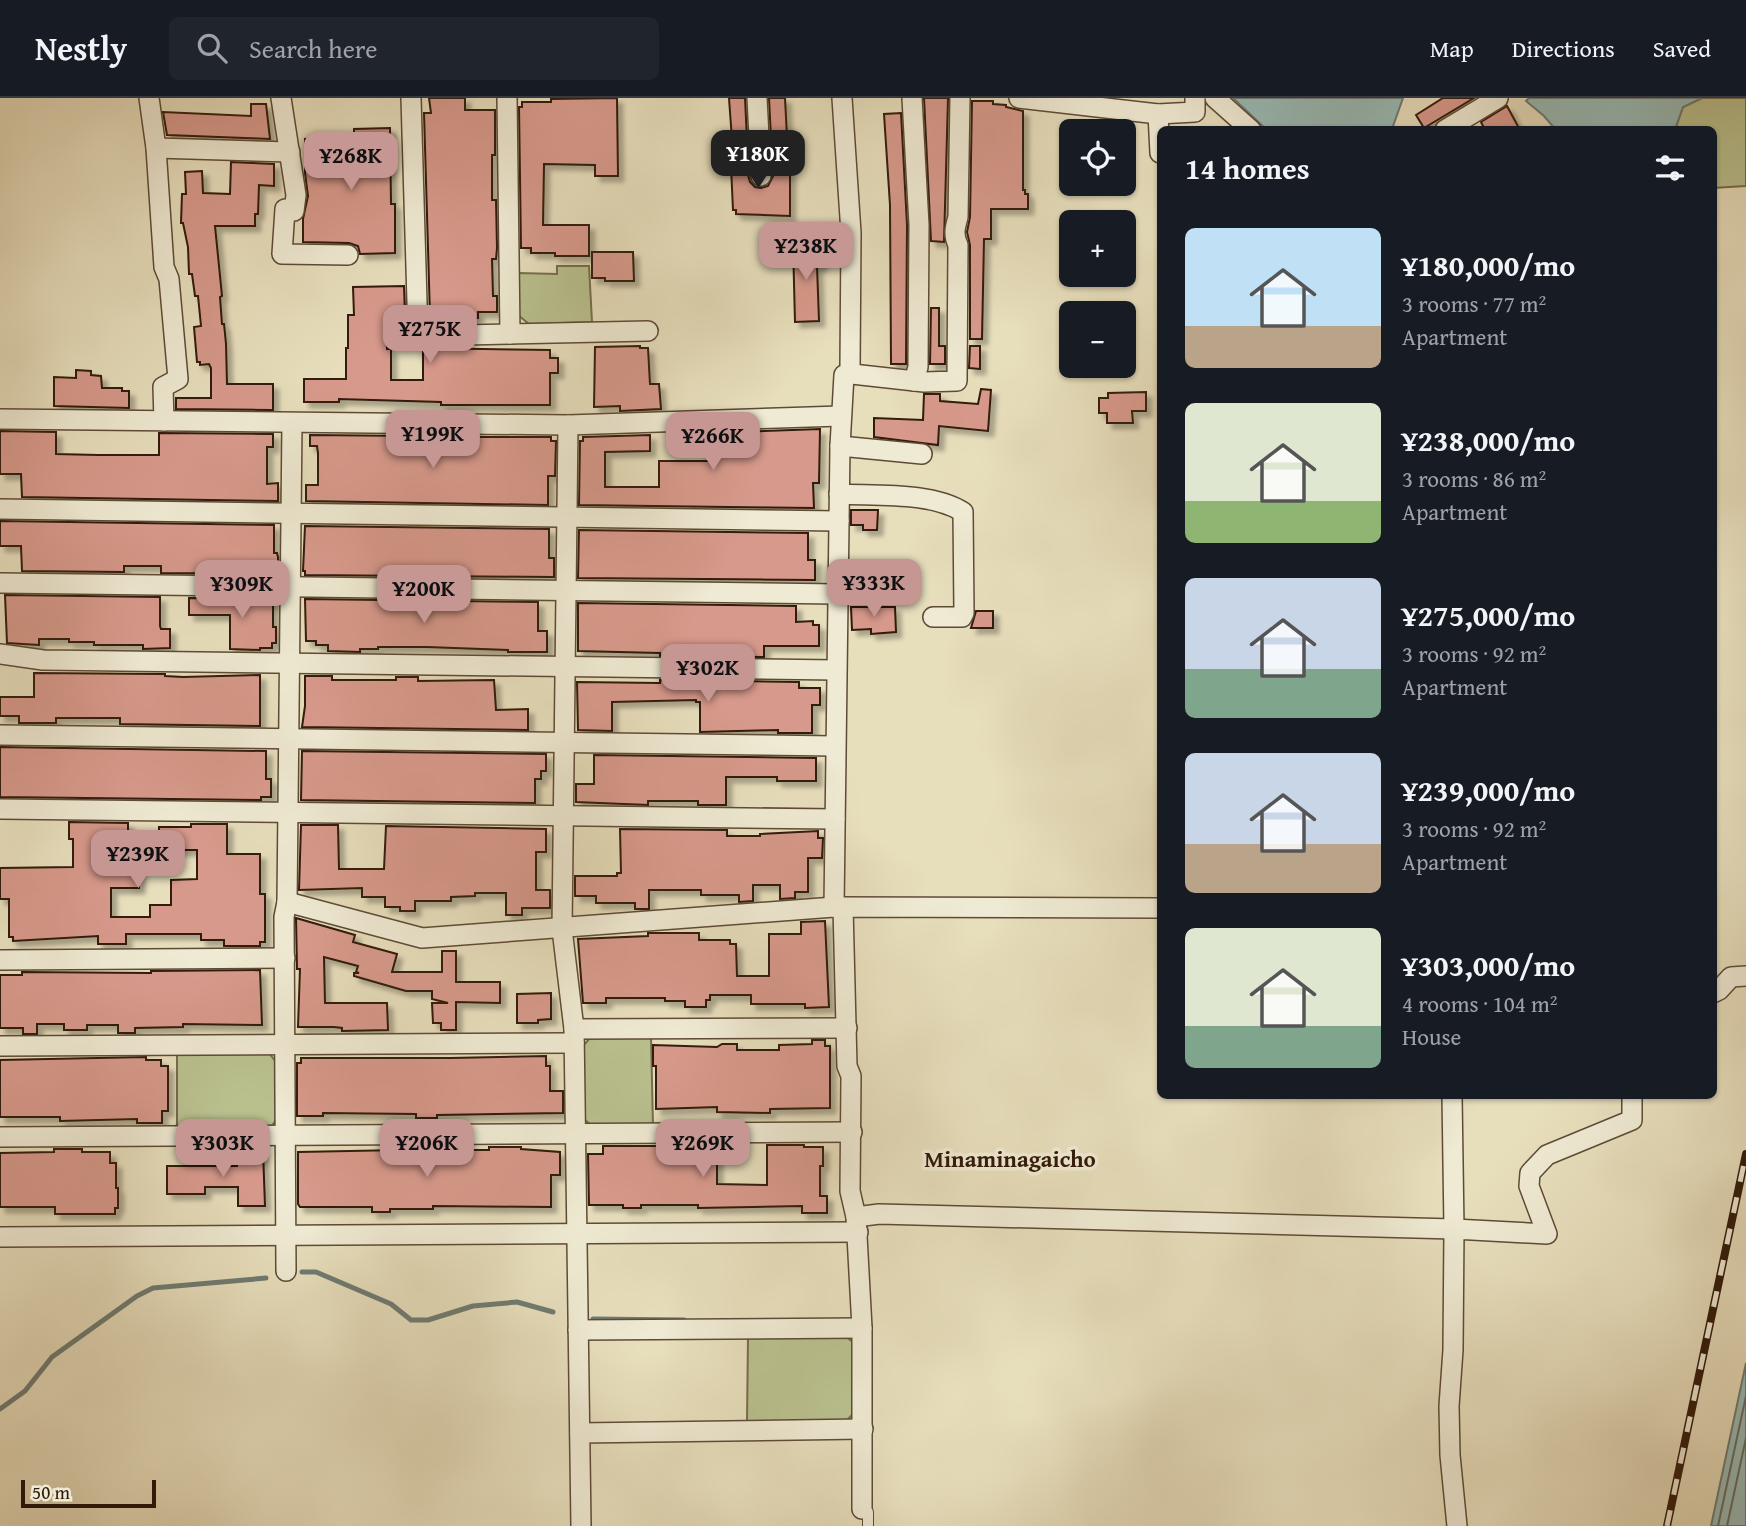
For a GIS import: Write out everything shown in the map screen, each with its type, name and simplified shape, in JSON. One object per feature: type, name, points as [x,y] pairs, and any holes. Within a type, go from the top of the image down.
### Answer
[{"type":"street","points":[[149,98],[156,148],[164,267],[169,279],[178,379],[163,387],[164,421]]},
{"type":"street","points":[[281,98],[296,195],[294,211],[285,209],[282,254],[348,255]]},
{"type":"street","points":[[411,98],[418,336],[648,331]]},
{"type":"street","points":[[507,98],[510,334]]},
{"type":"street","points":[[757,98],[761,176]]},
{"type":"street","points":[[842,98],[851,233],[852,374]]},
{"type":"street","points":[[912,98],[919,254],[918,367],[914,381]]},
{"type":"street","points":[[865,1518],[862,1328],[857,1225],[850,1191],[851,1076],[847,1066],[835,819],[841,416],[844,374],[914,381],[957,381],[958,245],[954,229],[958,217],[960,98]]},
{"type":"street","points":[[1019,98],[1158,114],[1195,112],[1195,98]]},
{"type":"street","points":[[1214,98],[1246,126]]},
{"type":"street","points":[[1452,126],[1498,98]]},
{"type":"street","points":[[1158,114],[1159,126]]},
{"type":"street","points":[[156,148],[289,152]]},
{"type":"street","points":[[0,419],[568,425],[841,416]]},
{"type":"street","points":[[286,1271],[284,917],[287,902],[292,423]]},
{"type":"street","points":[[568,425],[562,929],[574,1036],[581,1526]]},
{"type":"street","points":[[840,446],[922,454]]},
{"type":"street","points":[[839,494],[936,500],[952,505],[962,512],[964,613],[962,617],[933,617]]},
{"type":"street","points":[[0,509],[839,521]]},
{"type":"street","points":[[0,583],[837,594]]},
{"type":"street","points":[[0,654],[43,660],[836,670]]},
{"type":"street","points":[[0,735],[835,746]]},
{"type":"street","points":[[0,809],[835,819]]},
{"type":"street","points":[[287,902],[422,938],[839,907],[1157,908]]},
{"type":"street","points":[[0,960],[285,958]]},
{"type":"street","points":[[1717,991],[1731,977],[1746,976]]},
{"type":"street","points":[[0,1046],[285,1045],[847,1028]]},
{"type":"street","points":[[1452,1099],[1454,1228],[1449,1406],[1450,1455],[1457,1526]]},
{"type":"street","points":[[0,1237],[575,1233],[857,1225],[879,1214],[1454,1228],[1547,1234],[1529,1186],[1530,1173],[1547,1155],[1632,1120],[1632,1099]]},
{"type":"street","points":[[0,1137],[852,1132]]},
{"type":"street","points":[[579,1330],[862,1328]]},
{"type":"street","points":[[580,1433],[863,1429]]},
{"type":"green space","points":[[1702,98],[1746,98],[1746,186],[1717,188],[1717,126],[1676,126],[1683,107]]},
{"type":"green space","points":[[557,266],[589,266],[592,322],[529,324],[518,315],[519,273],[557,274]]},
{"type":"green space","points":[[592,1036],[651,1037],[653,1126],[592,1126],[583,1118],[581,1048]]},
{"type":"green space","points":[[177,1053],[269,1053],[276,1062],[277,1119],[270,1128],[177,1128]]},
{"type":"green space","points":[[845,1336],[854,1343],[854,1413],[846,1421],[747,1422],[748,1337]]},
{"type":"water","points":[[1233,98],[1403,98],[1393,126],[1263,126]]},
{"type":"water","points":[[1529,98],[1702,98],[1683,107],[1676,126],[1553,126],[1526,101]]},
{"type":"water","points":[[1746,1363],[1746,1526],[1711,1526]]},
{"type":"building","points":[[429,98],[465,98],[465,110],[495,110],[492,200],[496,200],[497,248],[496,259],[492,259],[493,296],[497,296],[497,312],[478,312],[478,318],[430,316],[424,113],[431,113]]},
{"type":"building","points":[[617,98],[618,176],[595,176],[595,165],[544,164],[543,225],[589,225],[589,256],[555,256],[555,253],[531,253],[531,248],[521,248],[519,107],[522,107],[522,102]]},
{"type":"building","points":[[729,98],[745,98],[747,140],[732,140]]},
{"type":"building","points":[[769,98],[785,98],[787,137],[771,138]]},
{"type":"building","points":[[924,98],[948,98],[944,242],[931,241]]},
{"type":"building","points":[[1443,98],[1474,98],[1427,126],[1423,126],[1416,115]]},
{"type":"building","points":[[972,101],[993,101],[993,104],[1023,111],[1023,190],[1028,194],[1028,209],[991,209],[991,239],[984,239],[982,339],[970,339],[970,245],[967,232],[970,217]]},
{"type":"building","points":[[251,104],[266,104],[270,139],[167,135],[163,112],[251,116]]},
{"type":"building","points":[[1507,106],[1518,126],[1483,126],[1481,122]]},
{"type":"building","points":[[901,113],[907,225],[906,364],[891,364],[890,205],[884,114]]},
{"type":"building","points":[[390,128],[395,253],[360,254],[358,246],[349,243],[303,242],[303,219],[308,196],[305,139],[354,137],[354,129]]},
{"type":"building","points":[[743,144],[745,172],[747,171],[750,182],[755,187],[768,186],[775,172],[790,172],[790,216],[736,214],[736,210],[733,210],[730,145]]},
{"type":"building","points":[[231,162],[274,164],[274,186],[259,185],[255,226],[215,226],[227,384],[273,384],[273,410],[176,409],[176,398],[211,398],[211,368],[209,364],[200,365],[200,362],[197,362],[194,327],[201,326],[198,296],[195,296],[192,274],[189,274],[188,247],[181,223],[182,194],[186,194],[185,172],[202,171],[203,193],[230,194]]},
{"type":"building","points":[[817,243],[817,253],[821,253],[821,266],[817,266],[819,321],[795,322],[793,244]]},
{"type":"building","points":[[592,252],[633,252],[634,281],[592,278]]},
{"type":"building","points":[[404,286],[405,315],[402,315],[402,322],[386,322],[387,349],[391,349],[391,380],[423,380],[423,348],[550,350],[550,358],[558,358],[558,373],[550,373],[550,405],[441,405],[441,402],[339,399],[339,402],[304,402],[304,379],[346,379],[348,315],[354,315],[353,287]]},
{"type":"building","points":[[931,308],[939,308],[939,346],[945,346],[945,364],[930,364]]},
{"type":"building","points":[[970,346],[980,346],[980,369],[969,368]]},
{"type":"building","points":[[595,347],[648,348],[650,384],[659,384],[661,409],[620,411],[620,406],[594,407]]},
{"type":"building","points":[[76,370],[91,371],[91,375],[101,376],[102,388],[122,388],[122,391],[129,391],[129,408],[54,406],[54,377],[76,378]]},
{"type":"building","points":[[981,389],[991,390],[988,431],[939,426],[938,445],[874,437],[874,418],[923,420],[924,394],[940,394],[940,401],[978,404]]},
{"type":"building","points":[[1146,392],[1146,411],[1132,411],[1133,423],[1107,423],[1107,413],[1099,413],[1099,398],[1108,398],[1108,393]]},
{"type":"building","points":[[820,429],[819,483],[813,483],[814,508],[579,505],[580,441],[583,441],[583,437],[650,435],[650,451],[605,452],[605,487],[659,487],[659,461],[708,461],[708,433]]},
{"type":"building","points":[[0,431],[56,432],[56,454],[98,455],[159,455],[159,433],[273,434],[273,447],[267,447],[267,484],[278,483],[278,501],[22,497],[21,474],[0,474]]},
{"type":"building","points":[[310,435],[415,436],[415,446],[443,446],[443,437],[551,437],[551,441],[556,441],[555,476],[548,476],[548,505],[306,501],[306,485],[318,485],[317,446],[310,446]]},
{"type":"building","points":[[851,510],[878,510],[877,530],[863,530],[863,525],[851,525]]},
{"type":"building","points":[[0,521],[274,525],[274,553],[277,553],[278,557],[278,571],[277,574],[161,573],[161,566],[124,566],[124,572],[22,571],[21,546],[0,546]]},
{"type":"building","points":[[305,526],[549,529],[549,558],[554,558],[554,577],[305,575]]},
{"type":"building","points":[[579,530],[808,533],[808,560],[815,560],[815,580],[578,578]]},
{"type":"building","points":[[5,595],[160,597],[160,626],[161,629],[170,629],[170,648],[94,645],[94,642],[69,642],[69,639],[39,639],[39,645],[7,643]]},
{"type":"building","points":[[189,598],[273,599],[276,643],[272,643],[272,648],[260,650],[230,649],[230,615],[189,615]]},
{"type":"building","points":[[305,599],[538,602],[538,631],[547,631],[547,652],[427,647],[378,647],[360,649],[360,652],[328,651],[328,645],[316,645],[316,641],[306,641]]},
{"type":"building","points":[[578,603],[796,606],[796,622],[813,621],[813,625],[819,625],[819,646],[764,646],[764,657],[660,656],[660,653],[578,651]]},
{"type":"building","points":[[851,607],[895,607],[896,632],[871,634],[871,629],[852,630]]},
{"type":"building","points":[[976,611],[993,611],[993,628],[971,628]]},
{"type":"building","points":[[34,673],[165,674],[183,677],[260,675],[260,726],[120,724],[120,718],[56,718],[56,723],[19,723],[19,716],[0,716],[0,697],[34,697]]},
{"type":"building","points":[[305,676],[332,676],[332,680],[396,680],[396,677],[418,677],[418,681],[494,680],[496,710],[528,709],[528,730],[302,727]]},
{"type":"building","points":[[660,680],[710,683],[799,682],[799,688],[820,688],[820,705],[812,705],[812,733],[778,733],[778,730],[700,732],[700,702],[696,700],[612,702],[612,731],[578,730],[577,682],[660,683]]},
{"type":"building","points":[[0,747],[266,751],[266,779],[271,779],[271,797],[261,797],[261,800],[0,797]]},
{"type":"building","points":[[302,751],[546,754],[546,771],[541,771],[541,779],[535,779],[535,803],[301,800]]},
{"type":"building","points":[[594,755],[816,758],[816,781],[777,781],[777,777],[726,777],[726,805],[698,805],[698,801],[648,801],[648,805],[576,802],[576,784],[594,784]]},
{"type":"building","points":[[69,822],[128,823],[128,865],[139,865],[139,888],[111,888],[111,917],[150,917],[150,905],[171,905],[171,880],[197,879],[197,850],[159,850],[159,827],[227,824],[227,854],[260,854],[260,894],[265,894],[265,942],[260,942],[260,946],[224,946],[224,940],[201,940],[201,934],[126,934],[126,944],[98,944],[98,936],[13,941],[13,937],[9,937],[9,899],[0,899],[0,868],[73,867],[73,839],[69,839]]},
{"type":"building","points":[[301,825],[338,825],[339,869],[384,869],[386,826],[546,829],[546,852],[536,852],[536,890],[550,890],[550,908],[522,908],[522,915],[506,915],[506,893],[475,893],[475,896],[451,897],[451,901],[415,901],[415,911],[400,911],[400,907],[385,907],[385,897],[362,897],[362,888],[299,890]]},
{"type":"building","points":[[620,829],[727,830],[727,836],[818,831],[818,838],[823,838],[822,858],[808,858],[808,892],[795,892],[795,898],[780,899],[780,885],[753,885],[753,901],[739,902],[739,895],[701,895],[701,890],[649,890],[649,909],[635,909],[635,903],[596,903],[596,896],[575,896],[575,876],[617,876],[617,873],[621,873]]},
{"type":"building","points":[[296,918],[355,935],[353,942],[397,954],[392,972],[442,972],[442,951],[456,951],[456,982],[500,982],[500,1003],[456,1002],[456,1030],[441,1030],[441,1023],[433,1023],[432,1003],[448,1003],[432,999],[432,991],[406,991],[354,976],[354,973],[359,973],[356,972],[358,966],[324,957],[325,1003],[387,1003],[388,1030],[342,1031],[342,1028],[334,1027],[298,1027],[300,969],[297,969]]},
{"type":"building","points":[[825,921],[829,1007],[751,1004],[751,995],[710,995],[710,1000],[706,1000],[706,1007],[685,1007],[685,1001],[665,1001],[665,998],[606,998],[606,1003],[583,1003],[578,939],[648,936],[648,933],[699,933],[699,940],[730,940],[730,944],[736,944],[737,976],[769,976],[769,934],[801,934],[801,922]]},
{"type":"building","points":[[260,970],[262,1025],[183,1024],[183,1027],[135,1028],[135,1033],[118,1033],[118,1025],[87,1025],[87,1030],[64,1030],[64,1024],[37,1024],[37,1034],[23,1034],[23,1028],[0,1028],[0,975],[22,975],[22,972]]},
{"type":"building","points":[[551,993],[551,1019],[538,1020],[538,1023],[517,1023],[517,994]]},
{"type":"building","points":[[812,1040],[825,1040],[825,1046],[830,1046],[830,1108],[770,1109],[770,1113],[717,1112],[717,1107],[656,1109],[653,1045],[717,1047],[722,1044],[737,1044],[737,1050],[779,1050],[779,1045],[812,1044]]},
{"type":"building","points":[[546,1056],[546,1066],[550,1066],[550,1091],[563,1091],[563,1113],[437,1115],[437,1118],[416,1118],[416,1114],[323,1113],[323,1116],[297,1116],[297,1063],[301,1063],[301,1058]]},
{"type":"building","points":[[146,1057],[146,1060],[161,1060],[161,1066],[168,1066],[168,1111],[162,1111],[162,1123],[137,1123],[137,1119],[60,1121],[60,1117],[0,1117],[0,1060]]},
{"type":"building","points":[[767,1145],[823,1147],[820,1196],[827,1196],[827,1213],[802,1213],[802,1206],[698,1208],[698,1205],[641,1205],[641,1208],[623,1208],[623,1205],[589,1205],[588,1154],[603,1154],[603,1146],[717,1146],[717,1184],[767,1185]]},
{"type":"building","points":[[489,1147],[521,1147],[560,1152],[560,1175],[551,1175],[551,1207],[433,1206],[433,1209],[390,1209],[390,1212],[372,1212],[372,1207],[300,1207],[298,1204],[298,1152],[451,1152],[489,1150]]},
{"type":"building","points":[[54,1149],[110,1152],[110,1163],[116,1163],[118,1208],[115,1208],[115,1214],[55,1214],[55,1207],[0,1207],[0,1153],[54,1152]]},
{"type":"building","points":[[237,1151],[263,1151],[265,1206],[238,1206],[238,1187],[205,1187],[205,1194],[167,1194],[167,1166],[237,1166]]},
{"type":"waterway","points":[[302,1272],[316,1272],[391,1304],[411,1320],[428,1320],[473,1306],[517,1302],[553,1312]]},
{"type":"waterway","points":[[0,1409],[25,1391],[52,1357],[137,1296],[153,1288],[266,1278]]},
{"type":"waterway","points":[[593,1319],[684,1320]]},
{"type":"railway","points":[[1667,1526],[1746,1154]]},
{"type":"district","name":"Minaminagaicho","points":[[1010,1159]]}]
